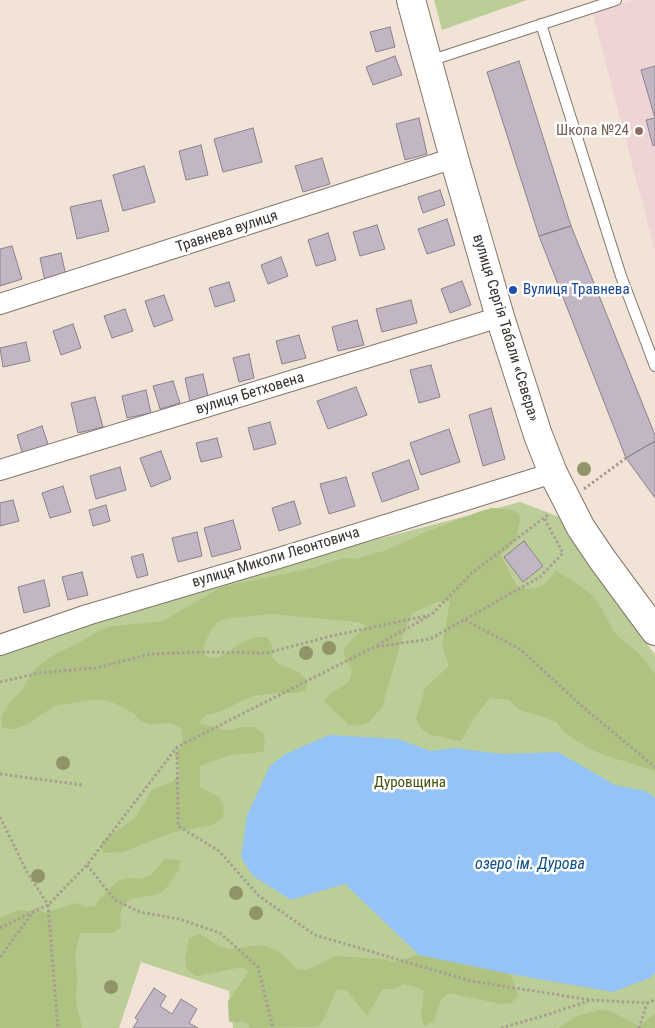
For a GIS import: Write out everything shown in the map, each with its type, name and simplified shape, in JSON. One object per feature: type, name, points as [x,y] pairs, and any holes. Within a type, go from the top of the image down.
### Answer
[{"type":"main road","name":"вулиця Сергія Табали «Сєвєра»","points":[[410,0],[500,317],[532,419],[553,474],[581,528],[655,631]]},
{"type":"street","name":"Травнева вулиця","points":[[0,304],[454,158]]},
{"type":"street","name":"вулиця Бетховена","points":[[0,470],[500,317]]},
{"type":"street","name":"вулиця Миколи Леонтовича","points":[[0,645],[87,615],[553,474]]},
{"type":"lane","points":[[427,61],[616,0]]},
{"type":"lane","points":[[541,24],[621,276],[655,366]]},
{"type":"path","points":[[0,928],[48,905],[87,865],[177,748],[374,647],[431,615],[472,573],[626,458]]},
{"type":"path","points":[[374,647],[430,638],[540,577],[563,554],[544,518]]},
{"type":"path","points":[[0,682],[40,673],[96,668],[150,654],[267,653],[330,636],[431,615]]},
{"type":"path","points":[[464,620],[520,649],[583,707],[655,766]]},
{"type":"path","points":[[177,748],[178,826],[219,851],[259,896],[315,935],[471,981],[591,1000],[647,1003],[655,1000]]},
{"type":"path","points":[[0,774],[83,784]]},
{"type":"path","points":[[0,817],[28,872],[48,905],[58,1028]]},
{"type":"path","points":[[87,865],[116,900],[140,912],[179,919],[220,933],[258,967],[273,1028]]},
{"type":"path","points":[[0,957],[34,912]]},
{"type":"path","points":[[500,1028],[591,1000]]},
{"type":"path","points":[[639,1028],[647,1003]]},
{"type":"shaded area","name":"Школа №24","points":[[636,0],[655,0],[655,251],[592,11]]},
{"type":"green space","points":[[434,0],[527,0],[442,30]]},
{"type":"green space","name":"Дуровщина","points":[[520,502],[560,517],[603,583],[655,655],[655,1028],[233,1028],[229,991],[141,962],[119,1028],[0,1028],[0,653],[233,577]]},
{"type":"green space","points":[[492,508],[513,510],[521,517],[516,539],[500,555],[517,586],[526,589],[537,588],[546,583],[556,571],[575,582],[592,595],[614,632],[639,653],[655,674],[655,771],[601,754],[564,732],[557,723],[517,708],[509,700],[490,698],[476,715],[461,741],[431,735],[422,729],[416,719],[425,688],[449,666],[442,645],[450,602],[440,601],[412,613],[403,635],[382,707],[368,723],[358,726],[348,724],[324,701],[331,693],[349,682],[352,671],[343,652],[349,642],[367,626],[358,622],[272,614],[229,618],[219,621],[211,629],[203,648],[207,657],[218,658],[246,640],[256,637],[267,637],[272,646],[272,657],[279,664],[299,672],[307,680],[306,691],[253,696],[216,713],[206,715],[199,723],[231,730],[241,727],[253,727],[263,732],[265,743],[263,752],[230,755],[200,766],[200,787],[219,797],[224,807],[223,817],[213,825],[171,833],[123,852],[103,853],[101,842],[136,817],[152,790],[172,782],[179,774],[179,764],[174,754],[181,748],[183,738],[181,728],[171,723],[150,724],[141,721],[133,713],[114,703],[103,700],[91,700],[54,706],[28,724],[14,729],[2,728],[1,717],[12,699],[20,693],[38,666],[57,653],[107,627],[163,621],[221,587],[313,568],[343,558],[355,559],[387,550],[426,532]]},
{"type":"green space","points":[[165,859],[180,860],[179,870],[167,887],[159,894],[130,899],[122,907],[120,917],[121,928],[112,933],[80,933],[75,954],[76,1002],[82,1028],[0,1028],[0,918],[18,910],[29,911],[36,908],[45,913],[75,903],[85,907],[95,906],[102,896],[119,880],[140,879],[151,875]]},
{"type":"green space","points":[[200,934],[219,946],[229,949],[261,945],[272,948],[281,953],[297,969],[307,970],[336,956],[383,959],[394,962],[419,955],[510,974],[519,996],[511,1003],[501,1004],[449,993],[441,999],[434,1021],[424,1026],[421,1016],[424,991],[416,987],[403,984],[395,989],[383,989],[367,1016],[347,991],[337,989],[324,1019],[318,1027],[250,1028],[246,1022],[229,1022],[228,1001],[249,971],[242,967],[197,976],[187,970],[185,959],[189,938]]},
{"type":"green space","points":[[599,1010],[610,1011],[639,1026],[655,1014],[655,1028],[558,1028],[577,1016]]},
{"type":"water","name":"озеро ім. Дурова","points":[[329,735],[398,739],[431,751],[454,748],[503,754],[558,752],[615,785],[646,791],[655,798],[655,973],[650,978],[613,992],[510,974],[419,955],[345,884],[291,900],[253,876],[241,857],[247,815],[270,766],[285,754]]},
{"type":"building","points":[[390,27],[395,47],[376,52],[370,32]]},
{"type":"building","points":[[395,56],[402,75],[373,85],[366,67]]},
{"type":"building","points":[[519,61],[571,226],[539,236],[487,72]]},
{"type":"building","points":[[655,66],[655,118],[641,70]]},
{"type":"building","points":[[419,118],[427,154],[405,160],[396,124]]},
{"type":"building","points":[[655,118],[655,145],[653,146],[646,120]]},
{"type":"building","points":[[253,128],[262,162],[223,172],[214,139]]},
{"type":"building","points":[[201,145],[208,175],[186,180],[179,151]]},
{"type":"building","points":[[322,158],[330,184],[303,192],[295,166]]},
{"type":"building","points":[[144,166],[155,202],[123,211],[113,175]]},
{"type":"building","points":[[440,190],[445,205],[423,213],[418,197]]},
{"type":"building","points":[[101,200],[109,231],[77,239],[70,207]]},
{"type":"building","points":[[447,219],[455,245],[427,254],[418,229]]},
{"type":"building","points":[[377,225],[385,249],[360,256],[353,232]]},
{"type":"building","points":[[571,226],[655,435],[655,441],[626,458],[539,236]]},
{"type":"building","points":[[328,233],[336,260],[316,266],[308,240]]},
{"type":"building","points":[[12,246],[22,279],[0,286],[0,249]]},
{"type":"building","points":[[61,253],[66,276],[45,281],[40,258]]},
{"type":"building","points":[[281,257],[288,276],[268,284],[261,265]]},
{"type":"building","points":[[462,281],[471,305],[450,313],[441,289]]},
{"type":"building","points":[[229,282],[235,301],[215,307],[209,288]]},
{"type":"building","points":[[164,295],[173,320],[154,327],[145,301]]},
{"type":"building","points":[[411,300],[417,323],[382,332],[376,309]]},
{"type":"building","points":[[125,309],[133,331],[112,338],[104,316]]},
{"type":"building","points":[[357,320],[364,345],[338,351],[332,327]]},
{"type":"building","points":[[73,324],[81,348],[61,355],[53,331]]},
{"type":"building","points":[[299,335],[306,358],[282,364],[276,341]]},
{"type":"building","points":[[26,342],[30,361],[3,367],[0,348]]},
{"type":"building","points":[[249,354],[254,378],[239,382],[233,358]]},
{"type":"building","points":[[431,365],[440,397],[419,403],[410,370]]},
{"type":"building","points":[[203,374],[208,396],[190,401],[185,378]]},
{"type":"building","points":[[173,381],[180,403],[160,409],[153,386]]},
{"type":"building","points":[[356,387],[367,415],[328,429],[317,401]]},
{"type":"building","points":[[146,390],[151,413],[127,418],[122,396]]},
{"type":"building","points":[[95,397],[103,427],[78,433],[71,403]]},
{"type":"building","points":[[491,408],[505,459],[483,466],[469,415]]},
{"type":"building","points":[[270,422],[276,444],[254,450],[248,428]]},
{"type":"building","points":[[42,426],[49,447],[23,455],[17,435]]},
{"type":"building","points":[[449,429],[460,462],[421,475],[410,443]]},
{"type":"building","points":[[217,438],[222,457],[201,462],[196,443]]},
{"type":"building","points":[[655,441],[655,498],[626,458]]},
{"type":"building","points":[[161,451],[171,479],[151,487],[140,458]]},
{"type":"building","points":[[409,460],[419,489],[382,502],[372,473]]},
{"type":"building","points":[[120,467],[126,490],[96,499],[90,476]]},
{"type":"building","points":[[346,477],[355,506],[329,514],[320,484]]},
{"type":"building","points":[[63,486],[71,512],[50,518],[42,493]]},
{"type":"building","points":[[13,500],[19,521],[0,526],[0,503]]},
{"type":"building","points":[[294,501],[301,524],[279,531],[272,508]]},
{"type":"building","points":[[106,505],[110,521],[93,526],[89,510]]},
{"type":"building","points":[[233,520],[241,549],[212,557],[204,528]]},
{"type":"building","points":[[197,532],[202,556],[178,562],[172,538]]},
{"type":"building","points":[[524,541],[543,566],[523,582],[504,557]]},
{"type":"building","points":[[143,554],[148,575],[137,578],[131,557]]},
{"type":"building","points":[[82,572],[88,595],[68,600],[62,577]]},
{"type":"building","points":[[44,580],[50,606],[24,613],[18,587]]},
{"type":"building","points":[[154,988],[166,996],[160,1006],[172,1014],[181,999],[197,1009],[189,1023],[198,1028],[133,1028],[138,1020],[135,1018]]},
{"type":"place","name":"Школа №24","points":[[639,131]]},
{"type":"place","name":"Вулиця Травнева","points":[[513,290]]}]
